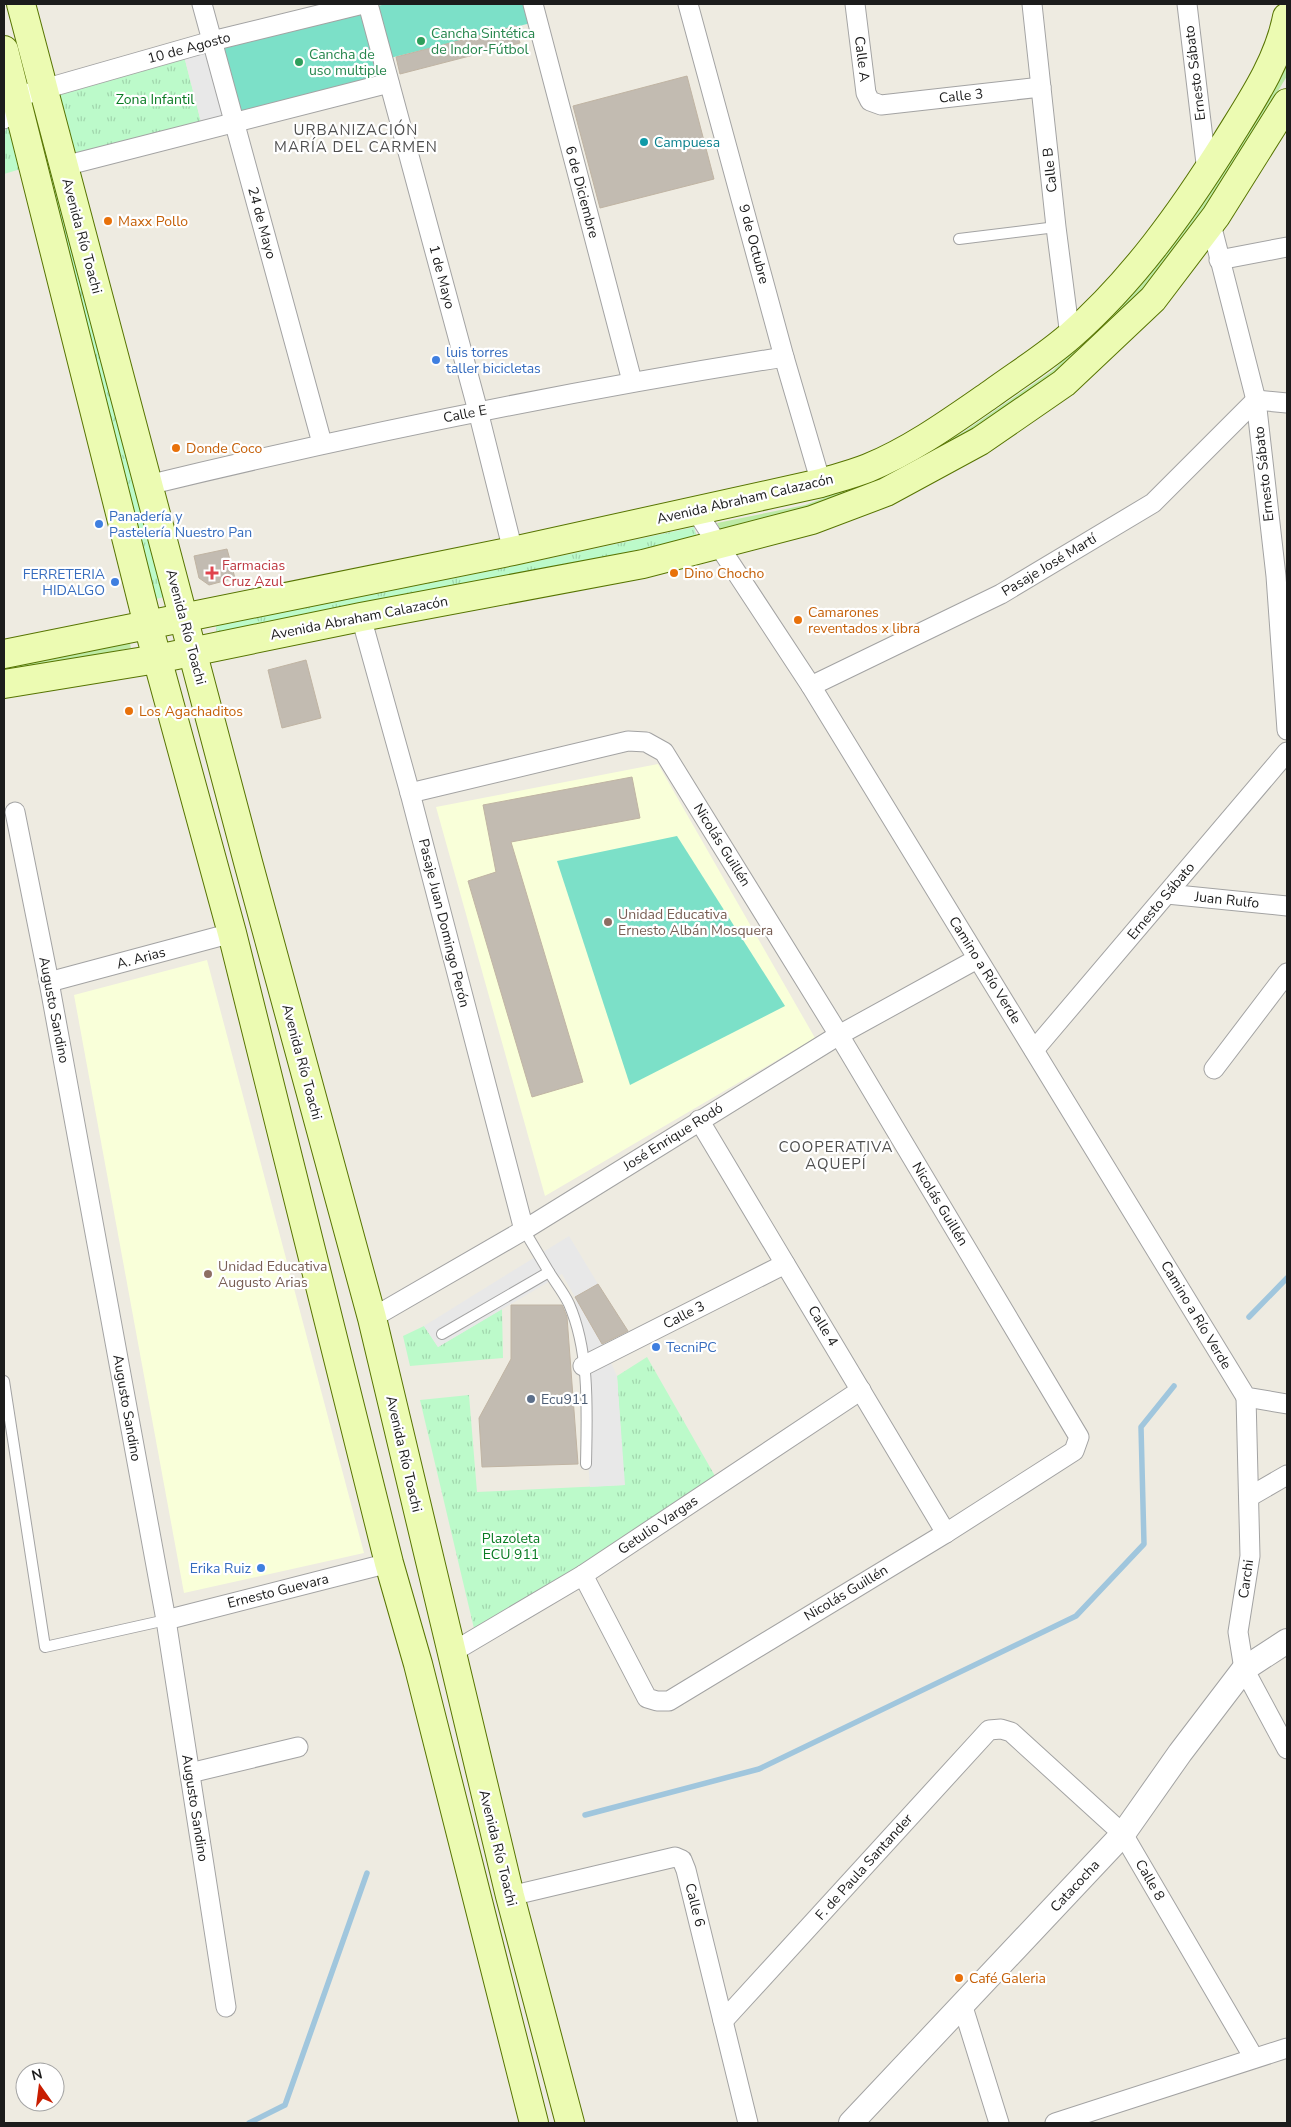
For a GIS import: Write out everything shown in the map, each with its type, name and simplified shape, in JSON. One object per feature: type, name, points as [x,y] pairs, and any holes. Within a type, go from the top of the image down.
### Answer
[{"type":"main road","name":"Avenida Río Toachi","points":[[21,4],[183,618],[372,1318],[510,1896],[570,2123]]},
{"type":"main road","name":"Avenida Abraham Calazacón","points":[[4,654],[512,550],[822,483],[868,468],[912,446],[963,414],[1070,336],[1129,276],[1167,230],[1207,172],[1250,102],[1282,42],[1287,17]]},
{"type":"main road","points":[[4,50],[10,108],[232,934],[389,1563],[418,1664],[534,2123]]},
{"type":"main road","name":"Avenida Abraham Calazacón","points":[[4,684],[157,659],[361,617],[557,581],[720,546],[812,520],[886,492],[980,441],[1064,383],[1146,306],[1210,224],[1287,103]]},
{"type":"street","name":"24 de Mayo","points":[[202,4],[322,443]]},
{"type":"street","name":"10 de Agosto","points":[[10,108],[42,89],[212,41],[363,4]]},
{"type":"street","name":"1 de Mayo","points":[[368,4],[478,411],[512,550]]},
{"type":"street","name":"6 de Diciembre","points":[[533,4],[632,381]]},
{"type":"street","name":"9 de Octubre","points":[[688,4],[784,357],[822,483]]},
{"type":"street","name":"Calle A","points":[[855,4],[866,93],[870,101],[881,105]]},
{"type":"street","name":"Calle B","points":[[1032,4],[1056,227],[1070,336]]},
{"type":"street","name":"Ernesto Sábato","points":[[1187,4],[1207,172]]},
{"type":"street","points":[[64,166],[389,83]]},
{"type":"street","name":"Calle 3","points":[[881,105],[1041,87]]},
{"type":"street","name":"Ernesto Sábato","points":[[1210,224],[1256,400],[1281,576],[1287,730]]},
{"type":"street","points":[[1219,260],[1287,247]]},
{"type":"street","name":"Calle E","points":[[148,485],[322,443],[478,411],[632,381],[784,357]]},
{"type":"street","points":[[1256,400],[1287,403]]},
{"type":"street","name":"Pasaje José Martí","points":[[811,686],[1001,594],[1153,503],[1256,400]]},
{"type":"street","name":"Camino a Río Verde","points":[[696,510],[811,686],[1246,1397]]},
{"type":"street","name":"Pasaje Juan Domingo Perón","points":[[361,617],[410,793],[524,1230]]},
{"type":"street","name":"Nicolás Guillén","points":[[410,793],[628,740],[646,742],[664,752],[839,1036],[1078,1437],[1074,1451],[946,1533],[669,1700],[657,1701],[648,1698],[583,1575]]},
{"type":"street","name":"Ernesto Sábato","points":[[1034,1050],[1287,752]]},
{"type":"street","name":"Augusto Sandino","points":[[15,812],[49,982],[166,1620],[226,2007]]},
{"type":"street","name":"Juan Rulfo","points":[[1167,894],[1287,906]]},
{"type":"street","name":"A. Arias","points":[[49,982],[232,934]]},
{"type":"street","name":"José Enrique Rodó","points":[[372,1318],[524,1230],[699,1120],[839,1036],[977,959]]},
{"type":"street","points":[[1214,1068],[1287,972]]},
{"type":"street","name":"Calle 4","points":[[699,1120],[946,1533]]},
{"type":"street","name":"Calle 3","points":[[583,1366],[785,1264]]},
{"type":"street","name":"Getulio Vargas","points":[[451,1652],[583,1575],[861,1390]]},
{"type":"street","points":[[1246,1397],[1287,1404]]},
{"type":"street","name":"Carchi","points":[[1246,1397],[1250,1556],[1238,1632],[1244,1669],[1287,1749]]},
{"type":"street","points":[[1249,1497],[1287,1475]]},
{"type":"street","name":"Ernesto Guevara","points":[[166,1620],[389,1563]]},
{"type":"street","name":"Catacocha","points":[[851,2123],[1124,1834],[1180,1753],[1244,1669],[1287,1642]]},
{"type":"street","name":"F. de Paula Santander","points":[[723,2021],[989,1730],[1000,1728],[1011,1732]]},
{"type":"street","name":"Calle 8","points":[[1011,1732],[1124,1834],[1254,2058]]},
{"type":"street","points":[[190,1773],[298,1747]]},
{"type":"street","name":"Calle 6","points":[[510,1896],[675,1858],[682,1860],[748,2123]]},
{"type":"street","points":[[962,2007],[1000,2123]]},
{"type":"street","points":[[1055,2123],[1287,2048]]},
{"type":"lane","points":[[959,239],[1056,227]]},
{"type":"lane","points":[[524,1230],[569,1304],[578,1333],[587,1416],[586,1464]]},
{"type":"lane","points":[[442,1334],[549,1272]]},
{"type":"lane","points":[[4,1381],[45,1647],[166,1620]]},
{"type":"shaded area","points":[[210,49],[227,116],[201,122],[184,56]]},
{"type":"shaded area","name":"Unidad Educativa Ernesto Albán Mosquera","points":[[658,764],[815,1038],[545,1196],[436,807]]},
{"type":"shaded area","name":"Unidad Educativa Augusto Arias","points":[[207,960],[364,1553],[184,1593],[74,995]]},
{"type":"shaded area","points":[[569,1236],[598,1284],[576,1297],[604,1347],[617,1376],[625,1485],[590,1487],[575,1297],[562,1274],[438,1347],[424,1326]]},
{"type":"green space","name":"Cancha Sintética de Indor-Fútbol","points":[[387,4],[526,4],[531,23],[390,58],[377,6]]},
{"type":"green space","name":"Cancha de uso multiple","points":[[360,9],[378,79],[239,115],[220,45]]},
{"type":"green space","points":[[1287,54],[1287,76],[1199,223],[1145,299],[1060,381],[884,490],[722,535],[717,523],[805,505],[878,478],[965,431],[1052,371],[1134,292],[1188,217]]},
{"type":"green space","name":"Zona Infantil","points":[[184,56],[201,122],[72,155],[54,92]]},
{"type":"green space","points":[[35,103],[164,597],[156,599],[27,105]]},
{"type":"green space","points":[[13,117],[24,168],[4,174],[4,133]]},
{"type":"green space","points":[[694,527],[697,538],[217,635],[216,626],[533,562]]},
{"type":"green space","points":[[129,639],[131,648],[4,674],[4,665]]},
{"type":"green space","points":[[677,836],[785,1006],[630,1085],[557,861]]},
{"type":"green space","points":[[502,1309],[503,1358],[410,1366],[403,1336],[424,1326],[438,1347]]},
{"type":"green space","name":"Plazoleta ECU 911","points":[[647,1357],[715,1476],[476,1637],[420,1400],[469,1395],[477,1492],[624,1485],[617,1376]]},
{"type":"building","points":[[516,26],[520,43],[400,74],[396,57]]},
{"type":"building","name":"Campuesa","points":[[687,76],[714,179],[600,208],[573,106]]},
{"type":"building","points":[[227,549],[235,578],[209,585],[199,578],[194,556]]},
{"type":"building","points":[[306,660],[321,718],[282,728],[268,670]]},
{"type":"building","points":[[632,777],[640,818],[511,842],[583,1082],[532,1097],[468,881],[496,872],[483,805]]},
{"type":"building","points":[[598,1284],[628,1331],[602,1344],[575,1297]]},
{"type":"building","name":"Ecu911","points":[[511,1305],[562,1305],[563,1307],[567,1317],[578,1464],[482,1467],[479,1418],[511,1359]]},
{"type":"waterway","points":[[1249,1317],[1287,1278]]},
{"type":"waterway","points":[[585,1815],[759,1769],[1076,1616],[1144,1544],[1141,1427],[1174,1386]]},
{"type":"waterway","points":[[249,2123],[285,2105],[367,1873]]},
{"type":"place","name":"Cancha Sintética de Indor-Fútbol","points":[[421,41]]},
{"type":"place","name":"Cancha de uso multiple","points":[[299,62]]},
{"type":"place","name":"Campuesa","points":[[644,142]]},
{"type":"place","name":"Maxx Pollo","points":[[108,221]]},
{"type":"place","name":"luis torres taller bicicletas","points":[[436,360]]},
{"type":"place","name":"Donde Coco","points":[[176,448]]},
{"type":"place","name":"Panadería y Pastelería Nuestro Pan","points":[[99,524]]},
{"type":"place","name":"Farmacias Cruz Azul","points":[[212,573]]},
{"type":"place","name":"Dino Chocho","points":[[674,573]]},
{"type":"place","name":"FERRETERIA HIDALGO","points":[[115,582]]},
{"type":"place","name":"Camarones reventados x libra","points":[[798,620]]},
{"type":"place","name":"Los Agachaditos","points":[[129,711]]},
{"type":"place","name":"Unidad Educativa Ernesto Albán Mosquera","points":[[608,922]]},
{"type":"place","name":"Unidad Educativa Augusto Arias","points":[[208,1274]]},
{"type":"place","name":"TecniPC","points":[[656,1347]]},
{"type":"place","name":"Ecu911","points":[[531,1399]]},
{"type":"place","name":"Erika Ruiz","points":[[261,1568]]},
{"type":"place","name":"Café Galeria","points":[[959,1978]]},
{"type":"district","name":"URBANIZACIÓN MARÍA DEL CARMEN","points":[[356,138]]},
{"type":"district","name":"COOPERATIVA AQUEPÍ","points":[[836,1156]]}]
